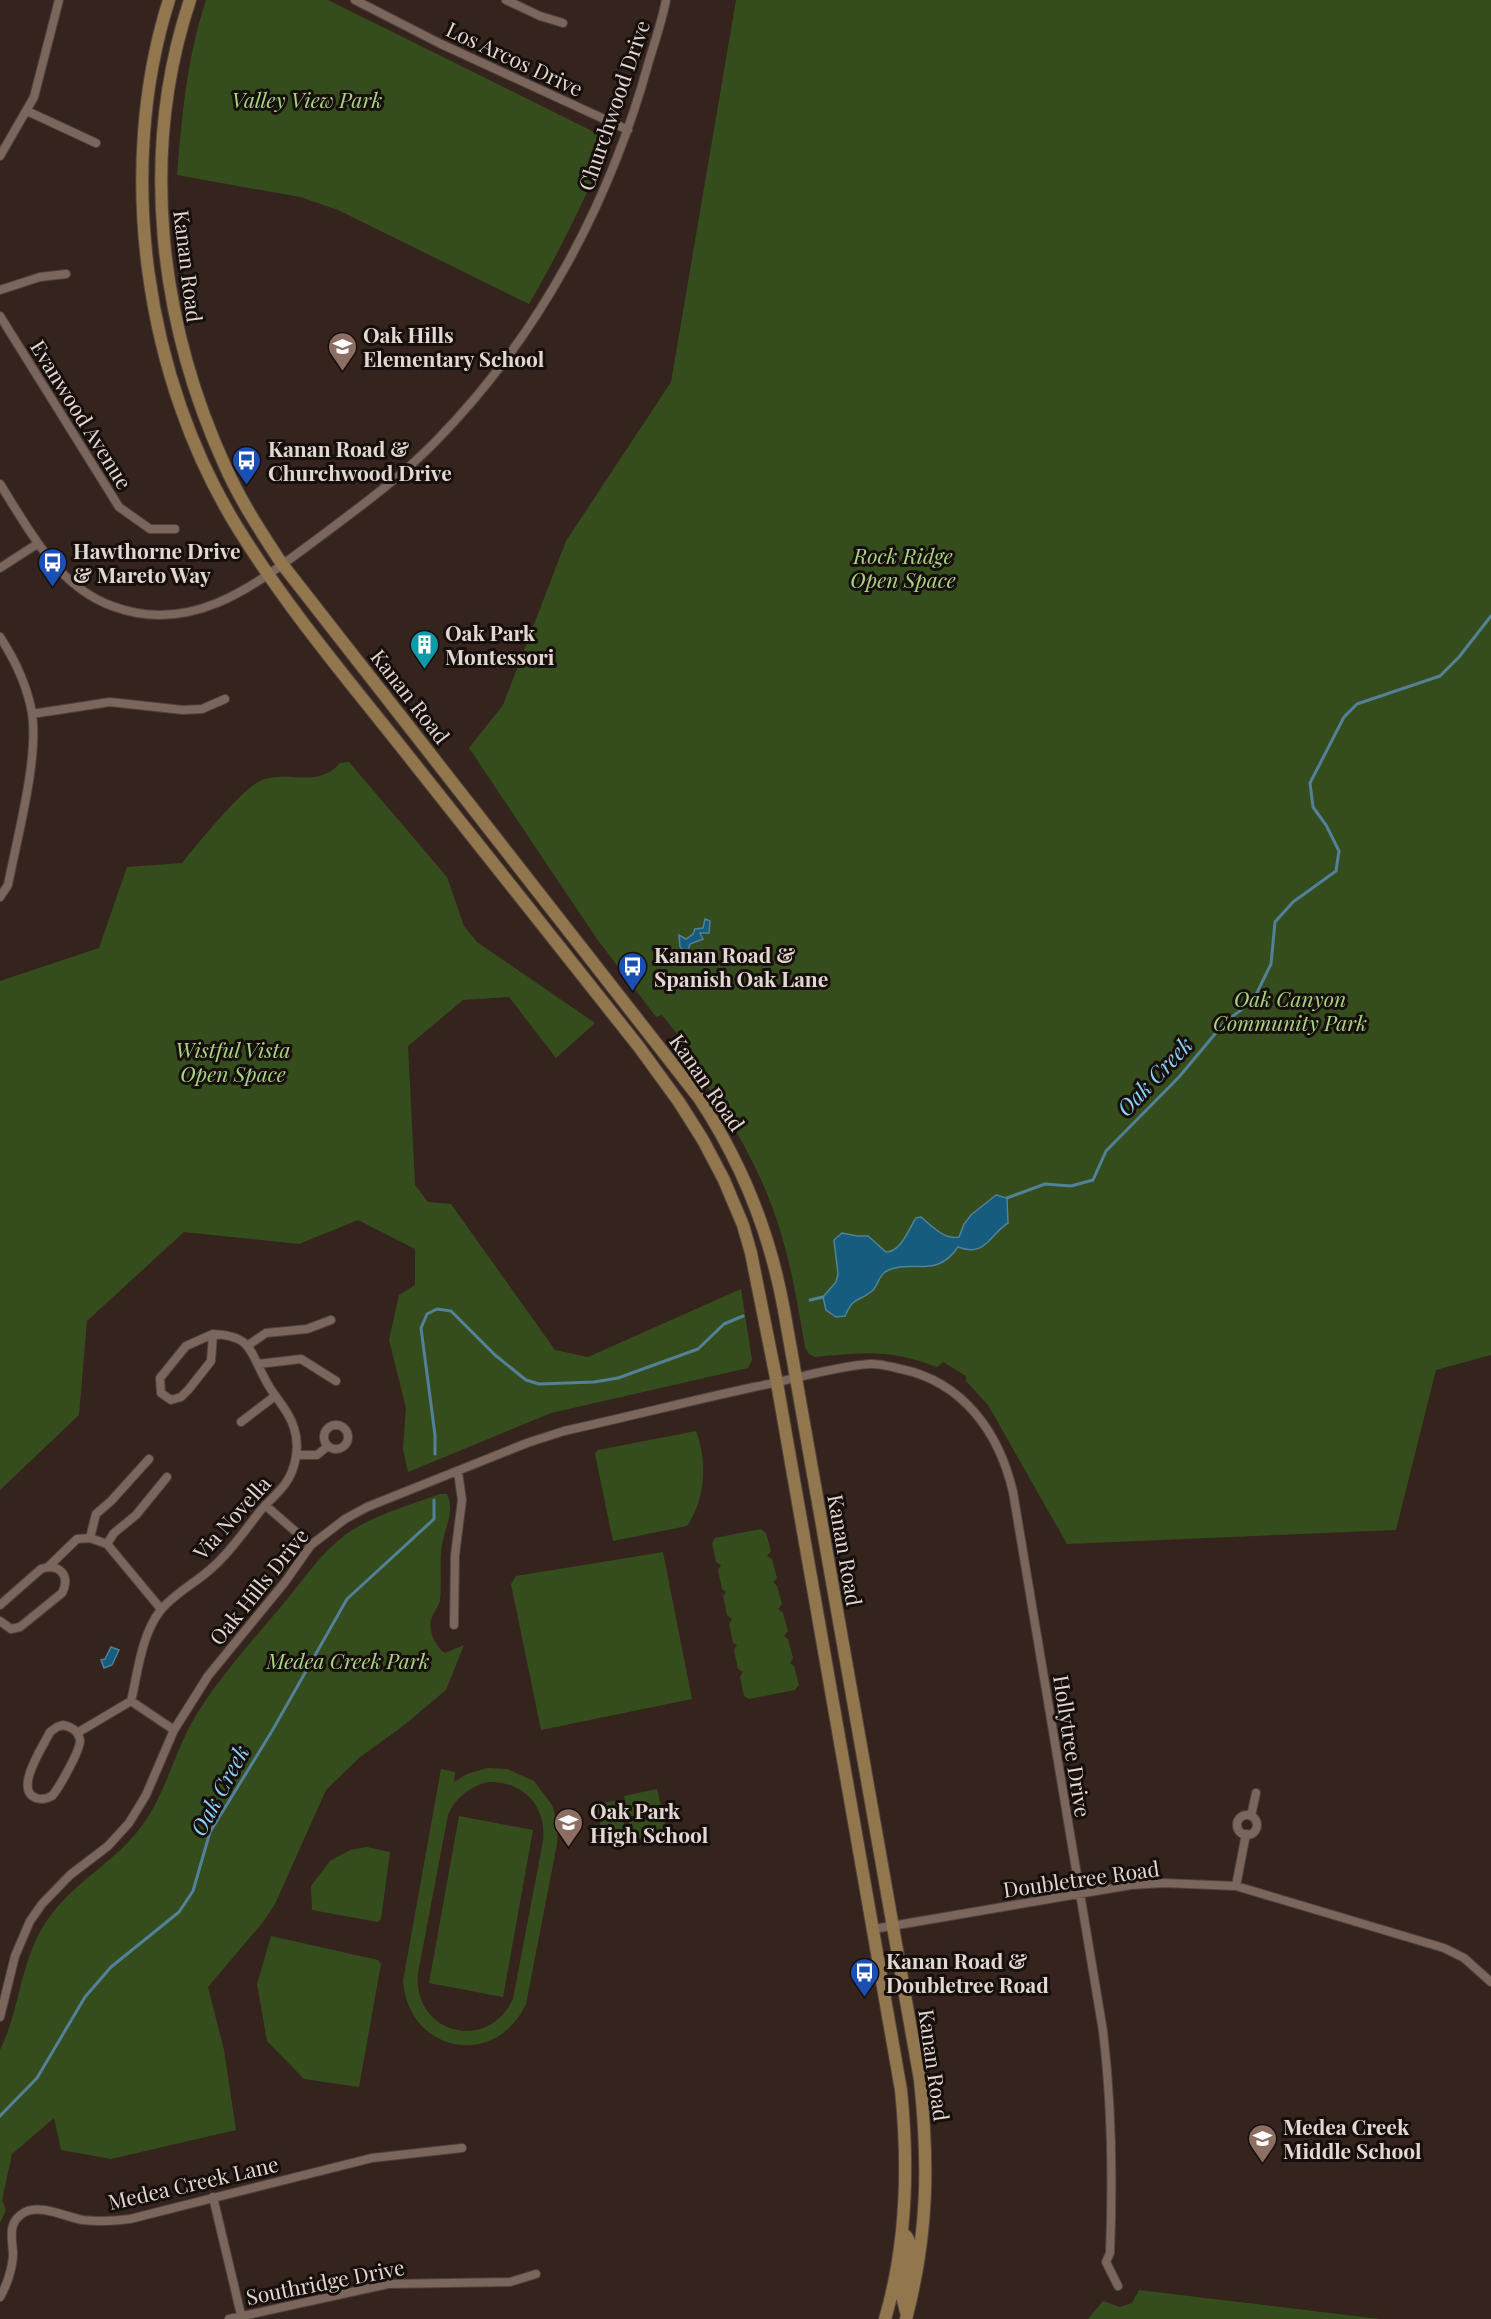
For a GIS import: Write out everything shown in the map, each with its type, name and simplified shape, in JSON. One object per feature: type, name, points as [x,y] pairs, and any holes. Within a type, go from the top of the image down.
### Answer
[{"type":"main road","name":"Kanan Road","points":[[169,0],[156,52],[145,135],[143,215],[153,304],[174,388],[189,432],[206,469],[238,528],[268,573],[345,676],[639,1047],[697,1131],[724,1180],[743,1226],[758,1284],[777,1383],[874,1929],[903,2107],[906,2168],[903,2233],[885,2319]]},
{"type":"main road","name":"Kanan Road","points":[[190,0],[175,55],[163,137],[162,217],[172,303],[180,343],[208,427],[225,468],[282,564],[653,1036],[713,1118],[742,1173],[769,1243],[778,1279],[920,2080],[925,2130],[926,2212],[907,2317]]},
{"type":"main road","points":[[903,2233],[908,2237],[911,2246],[902,2294],[907,2317]]},
{"type":"street","points":[[0,156],[27,111],[40,80],[59,0]]},
{"type":"street","name":"Los Arcos Drive","points":[[355,0],[441,44],[628,130]]},
{"type":"street","points":[[506,0],[540,16],[563,23]]},
{"type":"street","name":"Churchwood Drive","points":[[0,484],[37,543],[56,568],[82,591],[111,606],[147,615],[179,614],[213,606],[234,596],[282,564],[393,479],[437,440],[487,383],[530,326],[566,268],[597,208],[628,130],[666,0]]},
{"type":"street","points":[[27,111],[96,143]]},
{"type":"street","points":[[0,290],[40,277],[66,274]]},
{"type":"street","name":"Evanwood Avenue","points":[[0,316],[119,507],[150,529],[175,529]]},
{"type":"street","points":[[0,568],[37,543]]},
{"type":"street","points":[[0,637],[16,662],[32,714],[30,769],[8,885],[0,897]]},
{"type":"street","points":[[32,714],[110,702],[183,710],[202,709],[225,699]]},
{"type":"street","points":[[213,1334],[212,1357],[209,1364],[182,1397],[171,1400],[166,1398],[161,1393],[160,1378],[186,1346],[213,1334],[232,1335],[240,1339],[247,1347],[266,1333],[307,1329],[331,1320]]},
{"type":"street","name":"Via Novella","points":[[131,1701],[146,1637],[161,1610],[224,1558],[265,1505],[285,1485],[296,1455],[295,1428],[247,1347]]},
{"type":"street","points":[[258,1364],[301,1359],[336,1381]]},
{"type":"street","name":"Hollytree Drive","points":[[795,1378],[870,1364],[916,1372],[942,1385],[964,1400],[980,1416],[993,1436],[1005,1463],[1012,1492],[1103,2031],[1109,2087],[1112,2153],[1110,2253],[1106,2262],[1119,2286]]},
{"type":"street","name":"Oak Hills Drive","points":[[0,2016],[15,1956],[30,1921],[54,1890],[108,1846],[129,1823],[146,1795],[174,1730],[208,1676],[285,1582],[311,1545],[345,1519],[367,1507],[556,1434],[795,1378]]},
{"type":"street","points":[[241,1422],[275,1396]]},
{"type":"street","points":[[296,1455],[317,1455],[328,1446]]},
{"type":"street","points":[[90,1538],[96,1514],[149,1459]]},
{"type":"street","points":[[454,1625],[455,1555],[462,1500],[458,1472]]},
{"type":"street","points":[[107,1544],[114,1533],[136,1515],[168,1477]]},
{"type":"street","points":[[265,1505],[311,1545]]},
{"type":"street","points":[[0,1605],[41,1569],[49,1566],[77,1539],[90,1538],[107,1544],[161,1610]]},
{"type":"street","points":[[0,1621],[11,1629],[20,1628],[62,1593],[66,1585],[65,1575],[59,1569],[49,1566]]},
{"type":"street","points":[[77,1732],[131,1701],[174,1730]]},
{"type":"street","points":[[63,1725],[77,1732],[79,1746],[56,1792],[47,1799],[34,1797],[27,1789],[27,1779],[50,1732],[57,1726],[63,1725]]},
{"type":"street","points":[[1251,1815],[1256,1792]]},
{"type":"street","points":[[1251,1815],[1256,1819],[1257,1826],[1254,1831],[1246,1834],[1240,1831],[1238,1822],[1242,1817],[1251,1815]]},
{"type":"street","points":[[1236,1887],[1246,1834]]},
{"type":"street","name":"Doubletree Road","points":[[874,1929],[1131,1885],[1236,1887],[1275,1896],[1444,1948],[1464,1958],[1491,1982]]},
{"type":"street","name":"Medea Creek Lane","points":[[0,2297],[12,2263],[11,2230],[15,2220],[23,2213],[41,2208],[59,2215],[112,2222],[372,2158],[462,2148]]},
{"type":"street","points":[[213,2197],[242,2317]]},
{"type":"street","name":"Southridge Drive","points":[[229,2319],[388,2284],[510,2282],[536,2274]]},
{"type":"green space","name":"Valley View Park","points":[[206,0],[328,0],[602,136],[606,145],[597,171],[570,229],[529,304],[338,210],[300,197],[177,175],[190,65]]},
{"type":"green space","points":[[736,0],[1491,0],[1491,1355],[1436,1370],[1396,1530],[1067,1544],[988,1405],[966,1381],[966,1376],[943,1362],[937,1367],[905,1357],[877,1353],[815,1357],[809,1354],[805,1347],[780,1230],[749,1155],[722,1108],[675,1042],[678,1035],[662,1015],[656,1017],[597,939],[469,748],[503,705],[566,541],[671,382]]},
{"type":"green space","name":"Wistful Vista Open Space","points":[[349,762],[447,877],[464,926],[477,942],[595,1023],[556,1058],[509,997],[463,1000],[408,1046],[415,1185],[428,1202],[451,1204],[555,1350],[588,1357],[741,1289],[752,1360],[748,1368],[551,1413],[408,1472],[403,1449],[406,1408],[389,1340],[399,1295],[415,1285],[415,1249],[358,1220],[299,1244],[184,1232],[87,1321],[79,1415],[0,1490],[0,981],[99,948],[127,867],[182,863],[220,817],[253,785],[272,777],[302,778],[322,775],[340,763]]},
{"type":"green space","points":[[696,1431],[702,1454],[702,1490],[695,1512],[687,1526],[613,1541],[595,1454],[598,1450]]},
{"type":"green space","name":"Medea Creek Park","points":[[440,1494],[447,1494],[450,1512],[441,1551],[440,1600],[432,1617],[431,1632],[438,1647],[445,1653],[464,1645],[446,1690],[403,1726],[360,1757],[326,1790],[275,1904],[263,1922],[208,1987],[224,2050],[236,2130],[111,2159],[61,2150],[54,2118],[12,2154],[2,2200],[6,2210],[0,2223],[0,2050],[28,1959],[41,1930],[63,1900],[129,1841],[141,1827],[157,1801],[195,1717],[237,1658],[320,1558],[345,1535],[367,1522]]},
{"type":"green space","points":[[761,1529],[766,1533],[771,1551],[767,1556],[772,1559],[777,1578],[773,1582],[777,1586],[782,1604],[778,1609],[783,1613],[788,1631],[784,1636],[788,1639],[793,1658],[790,1663],[794,1666],[799,1685],[795,1690],[749,1699],[744,1696],[740,1677],[743,1672],[738,1669],[734,1650],[737,1645],[733,1643],[729,1624],[732,1619],[727,1615],[723,1596],[726,1592],[722,1589],[718,1570],[721,1565],[716,1562],[712,1543],[715,1538]]},
{"type":"green space","points":[[663,1552],[692,1699],[541,1730],[511,1584],[516,1576]]},
{"type":"green space","points":[[487,1768],[507,1769],[534,1781],[552,1805],[558,1824],[557,1844],[526,2004],[512,2025],[495,2038],[475,2045],[455,2044],[436,2037],[420,2024],[409,2005],[403,1981],[441,1769],[455,1772],[454,1782],[467,1774]],"holes":[[[488,1782],[501,1783],[522,1791],[530,1798],[537,1807],[543,1828],[543,1841],[513,1999],[501,2016],[486,2027],[470,2031],[454,2029],[439,2022],[427,2010],[419,1994],[418,1973],[448,1815],[459,1798],[469,1790]]]},
{"type":"green space","points":[[657,1789],[662,1810],[628,1817],[624,1796]]},
{"type":"green space","points":[[619,1800],[627,1838],[604,1843],[596,1804]]},
{"type":"green space","points":[[663,1812],[667,1833],[632,1840],[628,1819]]},
{"type":"green space","points":[[459,1816],[533,1830],[503,1997],[429,1983]]},
{"type":"green space","points":[[367,1847],[390,1852],[381,1919],[378,1922],[312,1910],[311,1886],[330,1861],[350,1850]]},
{"type":"green space","points":[[271,1936],[378,1960],[381,1964],[359,2087],[304,2079],[267,2041],[257,1984]]},
{"type":"green space","points":[[1139,2290],[1380,2319],[1088,2319],[1103,2301],[1120,2307],[1132,2303]]},
{"type":"water","points":[[705,919],[710,921],[709,933],[700,933],[703,939],[690,944],[688,950],[683,950],[680,947],[679,935],[686,939],[693,934],[695,929],[703,928]]},
{"type":"water","points":[[996,1195],[1007,1198],[1008,1223],[987,1243],[975,1249],[967,1250],[958,1247],[949,1257],[931,1266],[894,1268],[885,1272],[876,1287],[854,1302],[845,1316],[836,1317],[826,1310],[823,1297],[836,1282],[838,1274],[834,1240],[842,1233],[868,1236],[886,1252],[891,1251],[900,1244],[916,1218],[921,1217],[943,1234],[959,1237],[964,1224],[971,1215]]},
{"type":"water","points":[[111,1647],[119,1650],[112,1665],[104,1668],[101,1660],[105,1659]]},
{"type":"waterway","name":"Oak Creek","points":[[1007,1198],[1045,1184],[1071,1186],[1093,1180],[1106,1151],[1179,1077],[1225,1022],[1253,1001],[1271,964],[1275,922],[1293,902],[1336,871],[1339,851],[1326,825],[1313,807],[1310,783],[1344,717],[1357,704],[1440,676],[1459,657],[1491,616]]},
{"type":"waterway","name":"Oak Creek","points":[[810,1300],[823,1297]]},
{"type":"waterway","name":"Oak Creek","points":[[435,1454],[435,1435],[421,1328],[427,1314],[437,1309],[451,1311],[495,1355],[526,1380],[539,1384],[594,1382],[618,1378],[698,1349],[724,1324],[743,1316]]},
{"type":"waterway","name":"Oak Creek","points":[[0,2116],[37,2078],[85,1997],[111,1967],[179,1912],[193,1891],[210,1832],[272,1731],[347,1599],[434,1519],[434,1500]]},
{"type":"place","name":"Oak Hills Elementary School","points":[[342,372]]},
{"type":"place","name":"Kanan Road & Churchwood Drive","points":[[247,486]]},
{"type":"place","name":"Hawthorne Drive & Mareto Way","points":[[52,588]]},
{"type":"place","name":"Oak Park Montessori","points":[[424,670]]},
{"type":"place","name":"Kanan Road & Spanish Oak Lane","points":[[633,992]]},
{"type":"place","name":"Oak Park High School","points":[[569,1848]]},
{"type":"place","name":"Kanan Road & Doubletree Road","points":[[865,1998]]},
{"type":"place","name":"Medea Creek Middle School","points":[[1262,2164]]},
{"type":"park label","name":"Rock Ridge Open Space","points":[[903,567]]},
{"type":"park label","name":"Oak Canyon Community Park","points":[[1290,1010]]}]
